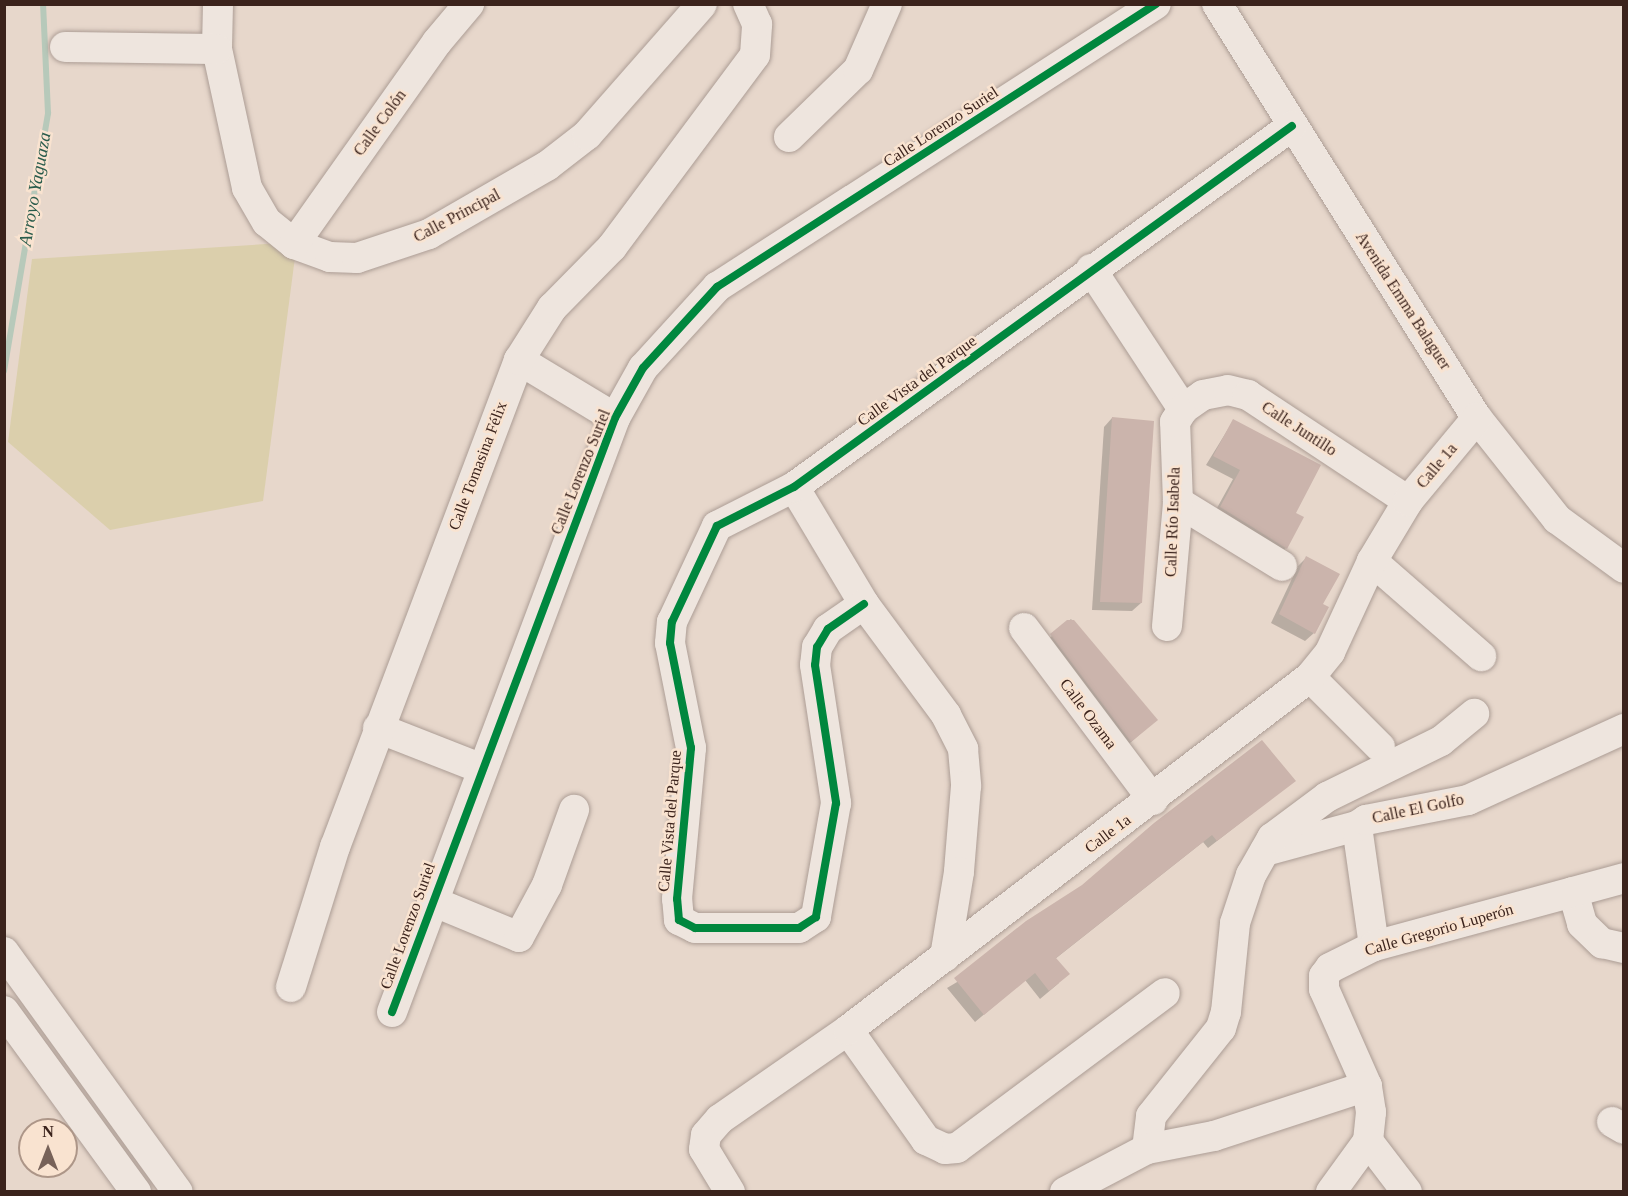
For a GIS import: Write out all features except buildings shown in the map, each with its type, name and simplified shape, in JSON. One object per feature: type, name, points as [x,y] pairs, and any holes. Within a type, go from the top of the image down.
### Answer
[{"type":"street","name":"Calle Principal","points":[[218,4],[217,49],[247,188],[267,222],[294,244],[330,257],[357,258],[397,247],[429,234],[547,166],[587,135],[702,4]]},
{"type":"street","name":"Calle Colón","points":[[294,244],[437,42],[469,4]]},
{"type":"street","name":"Calle Tomasina Félix","points":[[291,987],[335,847],[378,728],[519,360],[552,308],[612,247],[755,55],[757,24],[748,4]]},
{"type":"street","points":[[789,137],[858,69],[887,4]]},
{"type":"street","name":"Calle Lorenzo Suriel","points":[[392,1012],[480,768],[615,418],[643,368],[717,287],[1156,4]]},
{"type":"street","name":"Avenida Emma Balaguer","points":[[1217,4],[1478,418],[1557,519],[1623,568]]},
{"type":"street","points":[[65,46],[217,49]]},
{"type":"street","name":"Calle Vista del Parque","points":[[864,604],[828,629],[818,647],[815,665],[836,803],[816,917],[799,928],[695,928],[679,920],[676,899],[690,747],[670,643],[672,622],[717,526],[794,487],[1091,269],[1292,126]]},
{"type":"street","points":[[1091,269],[1183,409]]},
{"type":"street","points":[[519,360],[615,418]]},
{"type":"street","name":"Calle Juntillo","points":[[1183,409],[1203,395],[1228,390],[1248,395],[1408,501]]},
{"type":"street","name":"Calle Río Isabela","points":[[1167,626],[1178,502],[1175,422],[1183,409]]},
{"type":"street","name":"Calle 1a","points":[[730,1191],[704,1149],[712,1126],[848,1030],[1153,800],[1310,677],[1330,652],[1372,561],[1408,501],[1478,418]]},
{"type":"street","points":[[794,487],[864,604],[946,715],[963,748],[966,786],[959,872],[945,957]]},
{"type":"street","points":[[1178,502],[1282,566]]},
{"type":"street","points":[[1372,561],[1481,656]]},
{"type":"street","name":"Calle Ozama","points":[[1024,628],[1153,800]]},
{"type":"street","points":[[1310,677],[1380,747]]},
{"type":"street","points":[[1147,1149],[1151,1116],[1221,1028],[1226,1012],[1235,923],[1262,852],[1288,823],[1327,797],[1441,741],[1474,714]]},
{"type":"street","points":[[378,728],[480,768]]},
{"type":"street","name":"Calle El Golfo","points":[[1374,946],[1356,826],[1366,820],[1467,800],[1623,729]]},
{"type":"street","points":[[432,901],[514,948],[547,885],[573,810]]},
{"type":"street","points":[[1262,852],[1356,826]]},
{"type":"street","name":"Calle Gregorio Luperón","points":[[1368,1141],[1371,1112],[1367,1086],[1324,989],[1324,976],[1330,968],[1374,946],[1623,878]]},
{"type":"street","points":[[1573,892],[1581,924],[1602,943],[1623,948]]},
{"type":"street","points":[[6,954],[178,1191]]},
{"type":"street","points":[[848,1030],[926,1140],[945,1149],[957,1148],[1165,993]]},
{"type":"street","points":[[4,1011],[135,1191]]},
{"type":"street","points":[[57,1084],[87,1066]]},
{"type":"street","points":[[1065,1191],[1147,1149],[1214,1136],[1367,1086]]},
{"type":"street","points":[[1331,1191],[1368,1141],[1407,1191]]},
{"type":"shaded area","points":[[297,242],[263,501],[110,530],[8,442],[32,259]]},
{"type":"waterway","name":"Arroyo Yaguaza","points":[[4,371],[48,113],[43,4]]},
{"type":"cycle path","points":[[392,1012],[615,418],[643,368],[717,287],[1156,4]]},
{"type":"cycle path","points":[[864,604],[828,629],[817,647],[815,665],[836,803],[816,917],[799,928],[695,928],[679,920],[677,899],[691,748],[670,643],[672,622],[717,526],[794,487],[1292,126]]}]
